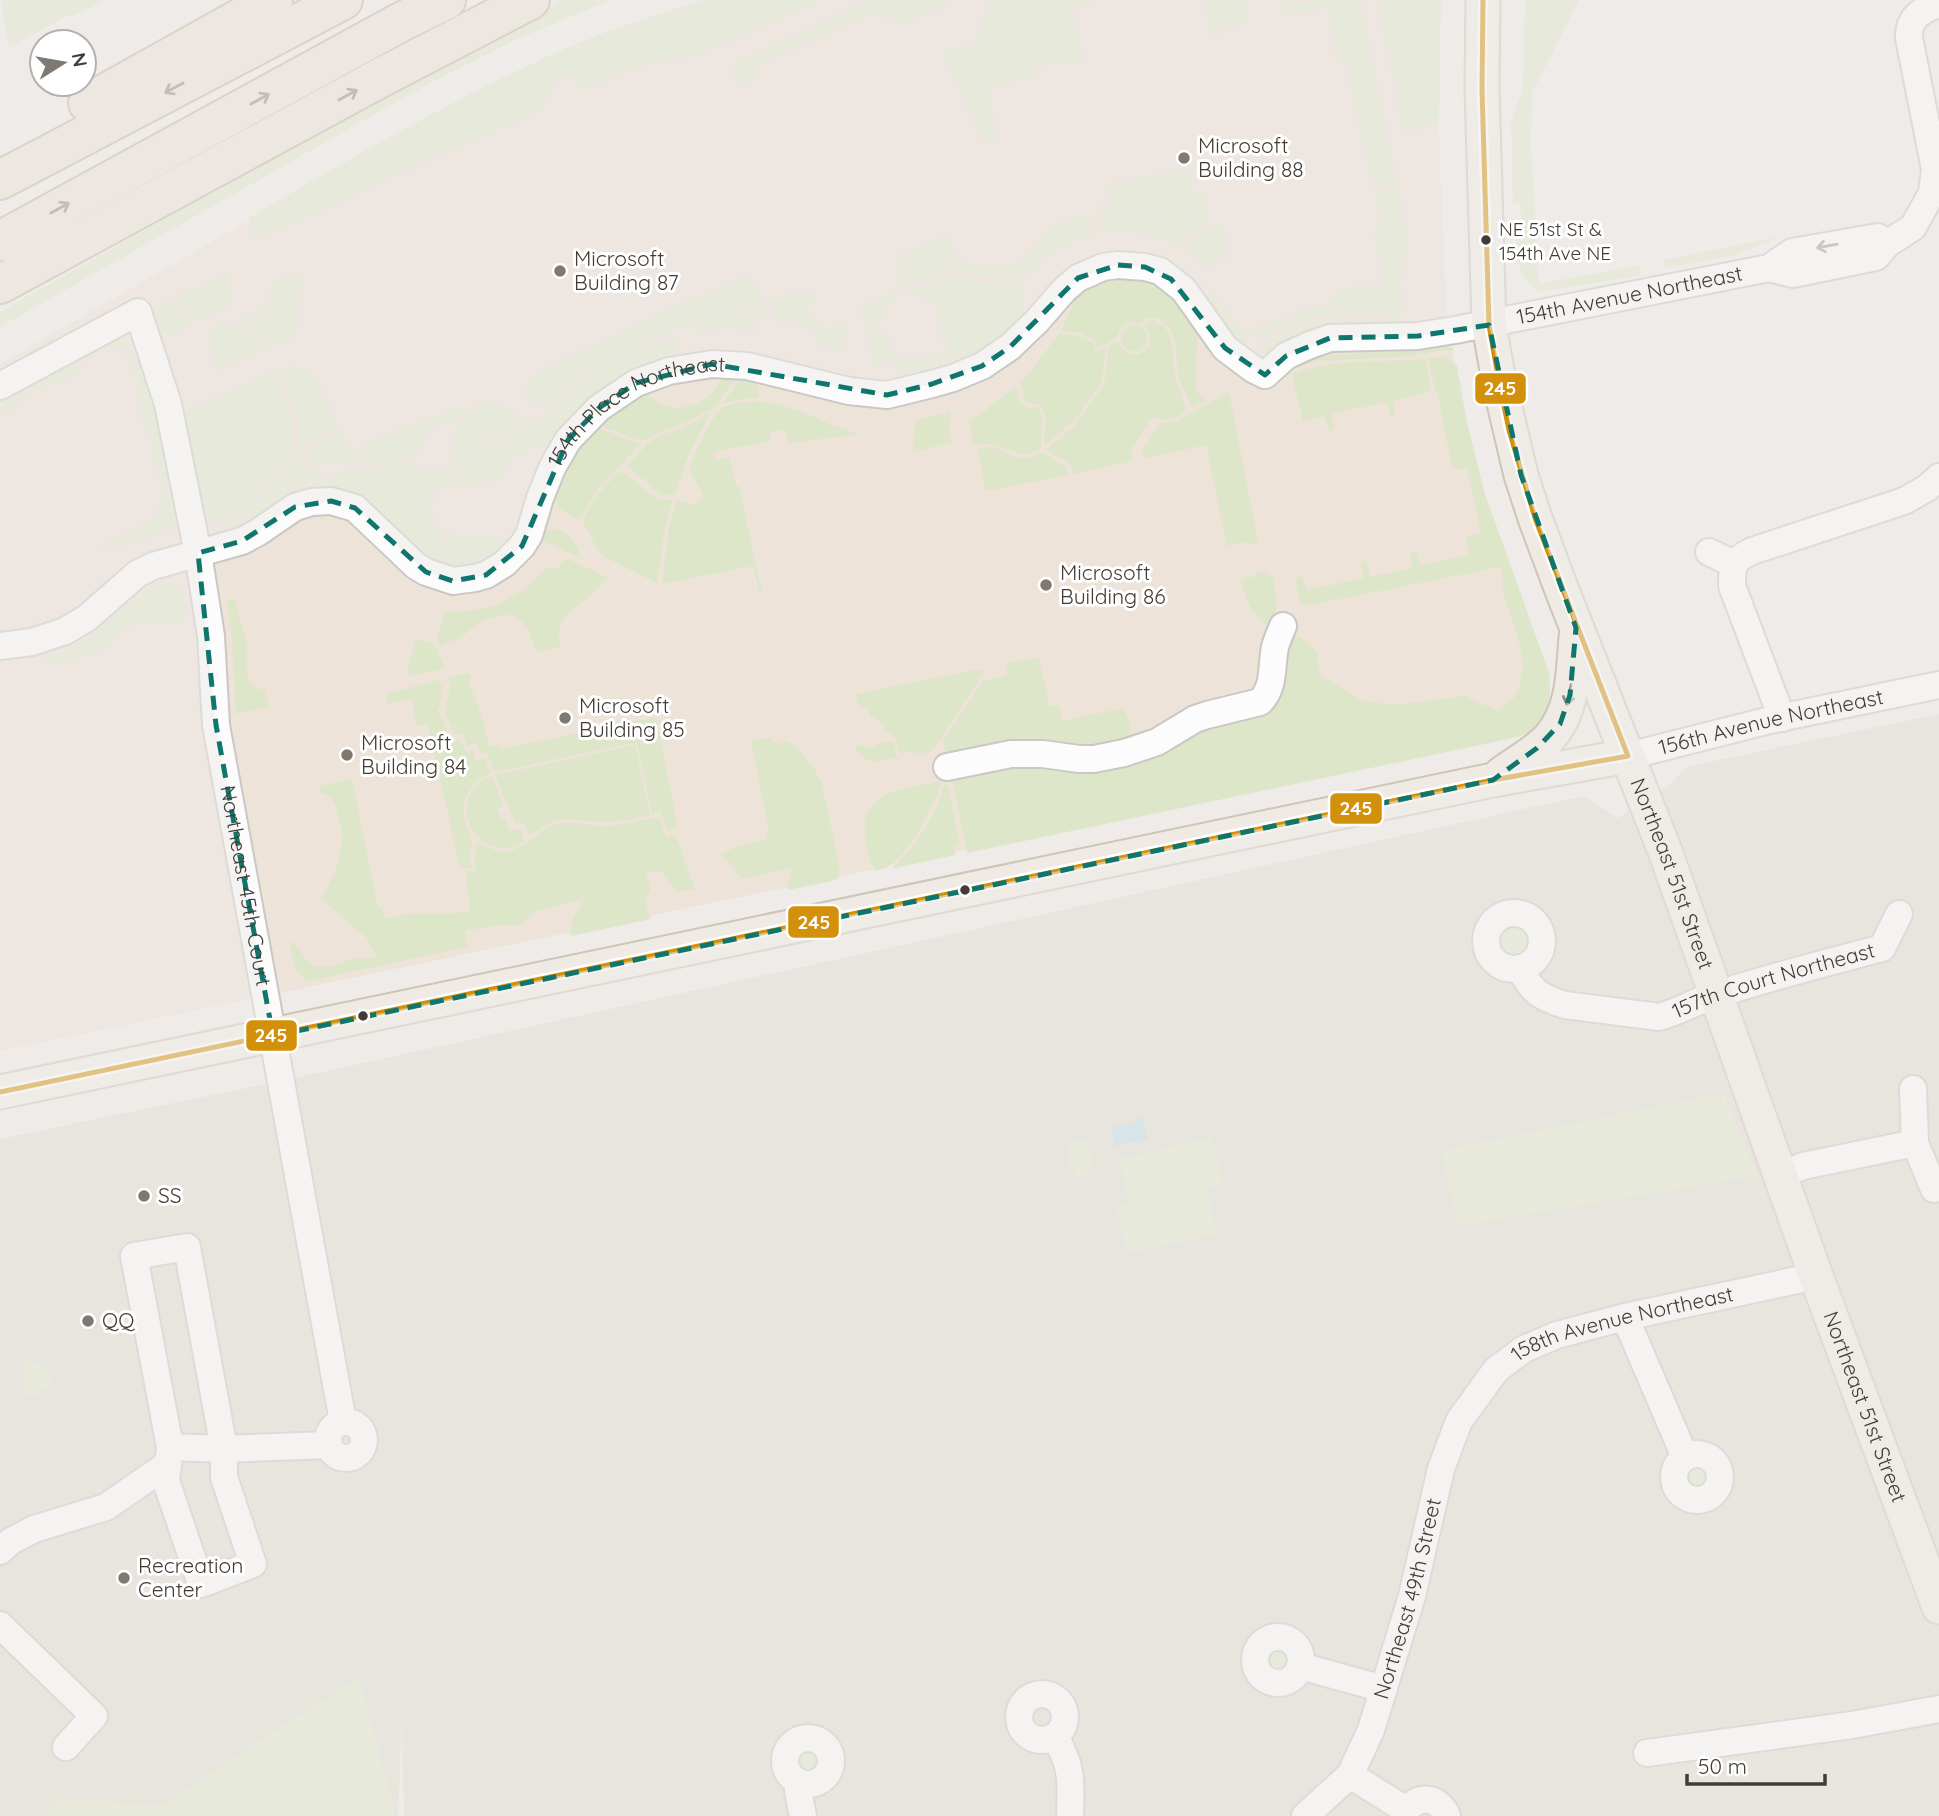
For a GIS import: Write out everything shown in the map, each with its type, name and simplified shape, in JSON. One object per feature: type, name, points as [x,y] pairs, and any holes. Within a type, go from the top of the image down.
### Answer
[{"type":"highway","points":[[0,152],[273,0]]},
{"type":"highway","points":[[0,180],[343,0]]},
{"type":"highway","points":[[0,240],[446,0]]},
{"type":"highway","points":[[0,284],[378,79],[530,0]]},
{"type":"main road","name":"Northeast 51st Street","points":[[1483,0],[1482,114],[1489,325],[1499,382],[1521,475],[1576,628],[1669,861],[1816,1276],[1930,1557],[1939,1607]]},
{"type":"main road","points":[[1493,780],[1549,738],[1560,724],[1570,695],[1576,628]]},
{"type":"main road","name":"156th Avenue Northeast","points":[[0,1092],[1493,780],[1628,756]]},
{"type":"street","name":"154th Avenue Northeast","points":[[1489,325],[1769,268],[1792,252],[1878,237],[1887,244],[1913,227],[1931,193],[1935,169],[1908,28],[1916,15],[1939,4]]},
{"type":"street","name":"154th Place Northeast","points":[[198,553],[242,541],[295,507],[312,502],[331,501],[355,508],[416,566],[426,572],[453,580],[486,575],[504,564],[529,535],[552,468],[568,440],[599,408],[636,383],[669,371],[712,364],[747,366],[849,391],[887,395],[953,379],[982,366],[1010,347],[1077,278],[1103,267],[1118,265],[1160,271],[1184,290],[1225,348],[1252,369],[1265,375],[1286,356],[1330,338],[1418,336],[1489,325]]},
{"type":"street","points":[[0,386],[138,313],[168,404],[198,553],[153,566],[137,574],[88,618],[65,631],[32,642],[0,646]]},
{"type":"street","points":[[1782,718],[1732,586],[1734,564],[1740,557],[1752,551],[1904,501],[1927,488],[1939,477]]},
{"type":"street","points":[[1709,552],[1734,564]]},
{"type":"street","name":"Northeast 45th Court","points":[[198,553],[211,636],[216,725],[343,1422],[332,1428],[329,1445],[224,1449]]},
{"type":"street","points":[[947,767],[1011,754],[1043,754],[1087,759],[1124,753],[1157,742],[1195,719],[1260,702],[1272,680],[1276,643],[1283,626]]},
{"type":"street","name":"156th Avenue Northeast","points":[[1628,756],[1782,718],[1939,685]]},
{"type":"street","name":"157th Court Northeast","points":[[1520,968],[1530,988],[1564,1005],[1660,1017],[1716,995],[1882,948],[1899,914]]},
{"type":"street","points":[[1913,1089],[1915,1143],[1934,1189]]},
{"type":"street","points":[[1781,1175],[1803,1166],[1915,1143]]},
{"type":"street","points":[[187,1247],[224,1449],[223,1477],[253,1564],[201,1584],[166,1481],[169,1456],[134,1256],[187,1247]]},
{"type":"street","name":"158th Avenue Northeast","points":[[1459,1421],[1496,1370],[1524,1349],[1557,1335],[1625,1317],[1816,1276]]},
{"type":"street","points":[[1625,1317],[1685,1457]]},
{"type":"street","name":"Northeast 49th Street","points":[[1350,1775],[1371,1730],[1384,1689],[1412,1596],[1441,1469],[1459,1421]]},
{"type":"street","points":[[0,1551],[11,1541],[34,1529],[106,1507],[169,1456],[224,1449]]},
{"type":"street","points":[[0,1625],[102,1708],[66,1747]]},
{"type":"street","points":[[1300,1666],[1384,1689]]},
{"type":"street","points":[[1647,1753],[1852,1725],[1939,1709]]},
{"type":"street","points":[[1055,1736],[1065,1755],[1072,1778],[1070,1816]]},
{"type":"street","points":[[1305,1816],[1350,1775],[1405,1813],[1414,1803],[1429,1800],[1443,1807],[1447,1816]]},
{"type":"street","points":[[800,1783],[798,1791],[803,1816]]},
{"type":"highlighted area","points":[[1118,265],[1145,267],[1171,279],[1225,348],[1265,375],[1286,356],[1330,338],[1418,336],[1489,325],[1521,475],[1576,628],[1570,695],[1560,724],[1537,748],[1493,780],[273,1036],[216,725],[198,553],[242,541],[295,507],[331,501],[355,508],[426,572],[453,581],[486,575],[522,546],[568,440],[599,408],[636,383],[712,364],[887,395],[932,384],[982,366],[1010,347],[1078,278]]},
{"type":"shaded area","points":[[715,0],[1438,0],[1438,113],[1447,328],[1481,495],[1549,677],[1523,734],[0,1051],[0,364],[378,146]]},
{"type":"shaded area","points":[[1939,714],[1939,1816],[404,1816],[402,1723],[398,1816],[0,1816],[0,1139],[295,1078],[1583,796],[1618,818],[1671,784],[1686,767]],"holes":[[[1723,1093],[1757,1176],[1459,1225],[1441,1151]]]},
{"type":"green space","points":[[1,0],[105,0],[44,28],[28,28],[28,37],[9,48]]},
{"type":"green space","points":[[562,0],[611,0],[517,39],[419,89],[0,327],[0,312],[360,105],[494,32]]},
{"type":"green space","points":[[703,0],[818,0],[717,47],[636,66],[586,89],[576,75],[562,77],[552,84],[541,108],[254,240],[250,217],[448,106],[571,46]]},
{"type":"green space","points":[[869,0],[950,0],[941,7],[902,24],[899,19],[890,23],[882,8],[752,68],[757,78],[741,86],[733,69],[737,62]]},
{"type":"green space","points":[[992,0],[1096,0],[1071,6],[1082,58],[1035,67],[1036,76],[986,87],[997,138],[983,141],[943,51],[970,46],[980,40],[979,26]]},
{"type":"green space","points":[[1204,0],[1244,0],[1247,22],[1217,29],[1218,36],[1212,38]]},
{"type":"green space","points":[[1281,0],[1300,0],[1303,6],[1314,0],[1361,0],[1396,180],[1374,190],[1345,56],[1337,57],[1327,6],[1284,14]]},
{"type":"green space","points":[[1378,0],[1441,0],[1439,122],[1405,133]]},
{"type":"green space","points":[[1525,0],[1579,0],[1532,93],[1531,148],[1539,284],[1639,265],[1641,275],[1538,292],[1521,271],[1517,256],[1516,228],[1522,227],[1520,204],[1513,204],[1511,121],[1523,90]]},
{"type":"green space","points":[[1186,169],[1191,193],[1202,191],[1208,219],[1157,211],[1134,210],[1101,214],[1102,204],[1112,202],[1109,185]]},
{"type":"green space","points":[[1397,184],[1408,240],[1400,282],[1402,312],[1337,315],[1333,296],[1342,294],[1342,291],[1384,282],[1374,233],[1382,231],[1376,195]]},
{"type":"green space","points":[[1132,213],[1191,218],[1209,223],[1177,245],[1139,232],[1098,232],[1100,218]]},
{"type":"green space","points":[[1073,216],[1092,217],[1090,234],[1065,244],[1028,273],[1002,280],[948,273],[915,282],[890,301],[868,339],[861,306],[890,294],[903,277],[914,269],[940,262],[990,268],[1012,265],[1029,255],[1054,227]]},
{"type":"green space","points":[[1222,225],[1228,255],[1207,268],[1182,248],[1210,228]]},
{"type":"green space","points":[[1782,236],[1731,256],[1665,268],[1663,260]]},
{"type":"green space","points":[[945,238],[956,259],[924,262],[910,267],[897,277],[899,268],[896,258]]},
{"type":"green space","points":[[292,275],[302,276],[296,331],[267,347],[253,324],[242,320],[261,311],[275,284]]},
{"type":"green space","points":[[227,276],[232,297],[227,307],[197,320],[186,311],[178,297]]},
{"type":"green space","points":[[745,276],[750,287],[755,285],[763,300],[738,313],[716,314],[705,320],[669,327],[651,344],[587,374],[564,390],[550,407],[523,399],[528,384],[539,371]]},
{"type":"green space","points":[[1140,276],[1170,290],[1199,331],[1196,386],[1198,393],[1206,401],[1191,408],[1179,377],[1174,336],[1156,317],[1146,318],[1141,324],[1126,324],[1120,329],[1117,338],[1097,348],[1095,341],[1080,333],[1061,331],[1081,286],[1096,279]]},
{"type":"green space","points":[[954,277],[998,285],[1020,282],[1024,292],[1023,321],[980,353],[955,365],[953,359],[941,362],[943,370],[909,378],[894,364],[873,364],[870,345],[880,331],[887,334],[894,351],[903,357],[924,357],[950,351],[940,330],[939,307],[933,300],[908,293],[930,282]]},
{"type":"green space","points":[[792,292],[805,292],[816,299],[781,328],[769,303]]},
{"type":"green space","points":[[1212,295],[1224,303],[1234,322],[1244,330],[1249,351],[1234,342],[1204,299]]},
{"type":"green space","points":[[174,299],[191,322],[174,335],[156,337],[153,316],[161,305]]},
{"type":"green space","points":[[764,305],[768,312],[757,318],[754,329],[722,328],[698,331],[697,324],[717,318],[744,315]]},
{"type":"green space","points":[[1330,305],[1332,316],[1292,323],[1258,343],[1254,329],[1273,325],[1278,320],[1292,317],[1302,310]]},
{"type":"green space","points":[[804,314],[822,324],[821,329],[832,332],[833,328],[842,326],[844,350],[821,345],[813,330],[797,322]]},
{"type":"green space","points":[[1400,317],[1400,323],[1354,326],[1271,356],[1262,346],[1293,328],[1310,323]]},
{"type":"green space","points":[[1152,320],[1161,324],[1170,337],[1174,371],[1185,412],[1169,419],[1153,416],[1131,450],[1133,461],[1073,474],[1071,465],[1046,450],[1076,424],[1104,385],[1109,346],[1118,341],[1123,350],[1130,354],[1143,352],[1150,341],[1144,325]]},
{"type":"green space","points":[[231,323],[244,325],[252,330],[263,349],[216,371],[211,337],[219,326]]},
{"type":"green space","points":[[1134,325],[1144,328],[1147,338],[1144,348],[1134,351],[1124,348],[1121,338],[1124,328]]},
{"type":"green space","points":[[1059,334],[1079,336],[1094,343],[1096,352],[1106,348],[1101,383],[1074,421],[1044,446],[1046,418],[1040,404],[1029,404],[1025,401],[1021,383]]},
{"type":"green space","points":[[114,337],[127,341],[137,350],[151,389],[173,489],[163,487],[160,481],[150,433],[142,416],[135,368],[120,346],[99,351],[79,362],[76,374],[59,383],[47,384],[30,394],[22,404],[6,412],[0,411],[0,392]]},
{"type":"green space","points":[[676,339],[679,357],[576,416],[554,408],[565,394],[578,388],[596,373]]},
{"type":"green space","points":[[1445,346],[1453,348],[1454,351],[1403,357],[1318,361],[1298,366],[1287,373],[1284,369],[1314,356]]},
{"type":"green space","points":[[1444,356],[1457,366],[1466,418],[1484,491],[1549,673],[1550,693],[1546,712],[1535,727],[1518,737],[967,853],[952,778],[1253,714],[1292,636],[1300,636],[1317,652],[1319,674],[1363,701],[1396,705],[1465,696],[1498,711],[1512,700],[1522,674],[1521,650],[1504,596],[1500,567],[1302,605],[1295,578],[1302,575],[1307,590],[1364,578],[1363,561],[1366,561],[1370,577],[1413,568],[1410,554],[1412,552],[1417,553],[1420,566],[1469,555],[1466,536],[1481,533],[1467,468],[1452,468],[1428,358]]},
{"type":"green space","points":[[1425,358],[1431,392],[1393,400],[1395,417],[1390,416],[1387,402],[1331,414],[1334,428],[1329,431],[1324,416],[1303,421],[1292,376],[1331,364]]},
{"type":"green space","points":[[293,367],[302,370],[318,385],[342,436],[328,432],[299,449],[296,438],[300,428],[278,371]]},
{"type":"green space","points":[[274,373],[294,427],[290,437],[295,453],[271,476],[256,500],[243,514],[220,522],[214,521],[209,512],[202,520],[183,426],[184,417],[189,410]]},
{"type":"green space","points":[[738,374],[715,407],[645,440],[635,439],[596,424],[645,390],[657,402],[680,408],[708,397],[722,377]]},
{"type":"green space","points":[[744,375],[757,378],[758,398],[722,404]]},
{"type":"green space","points":[[1016,386],[1021,404],[1028,408],[1038,407],[1042,418],[1041,449],[1025,455],[993,444],[973,443],[969,421]]},
{"type":"green space","points":[[1229,392],[1258,542],[1227,546],[1206,445],[1143,459],[1141,452],[1160,423],[1177,421]]},
{"type":"green space","points":[[489,401],[495,401],[516,417],[536,417],[506,435],[468,447],[453,460],[454,441],[461,424],[473,410]]},
{"type":"green space","points":[[756,401],[784,406],[860,434],[788,443],[785,429],[770,432],[771,441],[713,452],[715,460],[730,457],[736,486],[739,486],[762,593],[759,593],[753,566],[662,584],[669,528],[677,501],[688,504],[703,497],[689,468],[706,431],[720,408]]},
{"type":"green space","points":[[461,407],[463,412],[457,420],[434,426],[427,434],[418,456],[409,460],[318,464],[302,453],[329,438],[344,441],[350,454],[433,415],[435,419]]},
{"type":"green space","points":[[951,411],[949,434],[952,442],[913,452],[915,420]]},
{"type":"green space","points":[[551,412],[573,419],[553,446],[535,447],[516,455],[507,462],[499,476],[489,482],[456,485],[454,465],[470,451],[503,440]]},
{"type":"green space","points":[[711,412],[689,454],[674,495],[660,495],[649,482],[627,466],[655,438],[684,427]]},
{"type":"green space","points":[[594,426],[642,443],[597,490],[577,519],[558,508],[553,498],[564,467]]},
{"type":"green space","points":[[991,447],[1021,458],[1042,452],[1066,467],[1067,475],[986,491],[977,449]]},
{"type":"green space","points":[[297,458],[322,477],[265,492],[272,480]]},
{"type":"green space","points":[[409,463],[423,471],[451,467],[452,485],[436,490],[432,499],[398,486],[375,467]]},
{"type":"green space","points":[[372,467],[393,485],[432,503],[429,512],[445,532],[439,567],[431,564],[367,503],[219,532],[220,528],[235,523],[273,492],[310,486],[330,477]]},
{"type":"green space","points":[[621,471],[659,500],[672,500],[657,583],[603,556],[583,524],[603,488]]},
{"type":"green space","points":[[162,490],[173,492],[180,526],[102,551],[105,546],[139,529],[156,516]]},
{"type":"green space","points":[[555,529],[570,537],[583,560],[538,538],[542,532]]},
{"type":"green space","points":[[448,534],[506,539],[498,547],[502,551],[488,562],[467,568],[442,568]]},
{"type":"green space","points":[[566,558],[609,578],[566,616],[560,629],[560,648],[535,652],[524,624],[518,618],[503,615],[481,621],[461,637],[439,646],[436,639],[446,612],[489,607],[513,597],[546,568],[555,568]]},
{"type":"green space","points":[[1267,571],[1268,575],[1272,574],[1276,601],[1275,614],[1269,627],[1250,606],[1241,580]]},
{"type":"green space","points":[[174,583],[180,586],[184,599],[180,624],[145,621],[126,626],[92,655],[63,663],[44,661],[43,658],[69,648],[93,634],[141,595]]},
{"type":"green space","points":[[227,598],[235,601],[245,634],[248,677],[256,687],[265,690],[269,707],[236,714]]},
{"type":"green space","points":[[417,639],[435,645],[445,669],[408,676],[407,668]]},
{"type":"green space","points":[[1039,657],[1050,707],[1059,705],[1062,721],[1123,708],[1130,723],[1129,739],[1094,747],[946,755],[943,741],[983,681],[1007,675],[1007,663]]},
{"type":"green space","points":[[979,669],[984,672],[932,751],[915,755],[914,751],[902,754],[899,752],[896,737],[884,731],[883,724],[875,717],[870,718],[868,708],[862,709],[859,706],[856,694]]},
{"type":"green space","points":[[470,673],[471,679],[468,680],[482,717],[489,747],[500,745],[501,749],[656,717],[678,828],[668,831],[661,812],[652,814],[637,742],[494,772],[487,752],[481,754],[476,742],[468,746],[462,733],[455,735],[444,711],[448,709],[447,694],[451,692],[448,686],[452,684],[448,677]]},
{"type":"green space","points":[[439,680],[443,697],[438,700],[441,706],[437,708],[452,743],[460,740],[466,752],[472,750],[477,761],[485,758],[490,773],[472,786],[465,799],[465,822],[473,849],[469,850],[471,868],[460,869],[428,724],[417,726],[411,699],[388,704],[386,694]]},
{"type":"green space","points":[[772,738],[772,742],[782,744],[784,740],[793,744],[815,770],[822,784],[839,864],[838,878],[832,881],[788,890],[787,883],[793,868],[743,879],[720,854],[767,839],[768,827],[751,741]]},
{"type":"green space","points":[[887,740],[893,741],[897,758],[870,761],[854,748],[861,744],[867,749]]},
{"type":"green space","points":[[635,745],[650,815],[634,819],[606,822],[557,821],[549,823],[529,837],[523,822],[516,824],[495,775]]},
{"type":"green space","points":[[492,776],[503,806],[497,808],[502,819],[505,818],[510,831],[520,828],[525,841],[508,848],[492,846],[480,838],[471,827],[467,812],[468,798],[477,785]]},
{"type":"green space","points":[[352,779],[378,908],[382,907],[385,919],[410,913],[470,911],[466,872],[476,871],[476,841],[494,850],[506,852],[520,847],[544,830],[563,823],[605,826],[659,817],[666,837],[675,834],[695,889],[677,892],[662,872],[647,873],[646,877],[651,886],[646,902],[651,919],[571,936],[573,920],[584,899],[537,911],[519,925],[497,925],[465,931],[467,947],[309,981],[297,970],[290,941],[309,962],[318,966],[329,967],[349,960],[377,958],[366,937],[321,899],[336,868],[342,835],[334,803],[320,793],[319,786]]},
{"type":"green space","points":[[942,781],[916,836],[896,861],[886,868],[875,870],[865,838],[866,818],[871,807],[890,793]]},
{"type":"green space","points":[[948,785],[959,842],[954,849],[955,855],[891,869],[923,831],[944,786]]},
{"type":"green space","points":[[1514,927],[1524,931],[1528,941],[1524,951],[1514,955],[1504,951],[1500,941],[1504,931]]},
{"type":"green space","points":[[1722,1093],[1757,1176],[1459,1226],[1441,1151]]},
{"type":"green space","points":[[1083,1138],[1090,1153],[1091,1171],[1077,1176],[1072,1169],[1067,1147],[1068,1143]]},
{"type":"green space","points":[[1212,1138],[1223,1184],[1207,1188],[1217,1234],[1127,1254],[1116,1205],[1129,1202],[1119,1159]]},
{"type":"green space","points":[[35,1361],[52,1373],[52,1384],[32,1397],[24,1393],[22,1362]]},
{"type":"green space","points":[[1697,1463],[1707,1467],[1711,1477],[1707,1487],[1697,1491],[1687,1487],[1683,1477],[1687,1467]]},
{"type":"green space","points":[[1278,1646],[1288,1650],[1292,1660],[1288,1670],[1278,1674],[1268,1670],[1264,1660],[1268,1650]]},
{"type":"green space","points":[[359,1676],[396,1816],[46,1816],[58,1798],[161,1806]]},
{"type":"green space","points":[[808,1746],[818,1750],[822,1760],[818,1770],[808,1774],[798,1770],[794,1760],[798,1750]]},
{"type":"water","points":[[1143,1118],[1148,1139],[1114,1146],[1111,1128],[1135,1123],[1135,1120]]},
{"type":"transit line","name":"245","points":[[1483,0],[1482,89],[1489,325],[1499,382],[1509,430],[1535,518],[1628,756]]},
{"type":"transit line","name":"245","points":[[0,1092],[1493,780],[1628,756]]},
{"type":"place","name":"Microsoft Building 88","points":[[1184,158]]},
{"type":"place","name":"NE 51st St & 154th Ave NE","points":[[1486,240]]},
{"type":"place","name":"Microsoft Building 87","points":[[560,271]]},
{"type":"place","name":"Microsoft Building 86","points":[[1046,585]]},
{"type":"place","name":"Microsoft Building 85","points":[[565,718]]},
{"type":"place","name":"Microsoft Building 84","points":[[347,755]]},
{"type":"place","name":"SS","points":[[144,1196]]},
{"type":"place","name":"QQ","points":[[88,1321]]},
{"type":"place","name":"Recreation Center","points":[[124,1578]]}]
